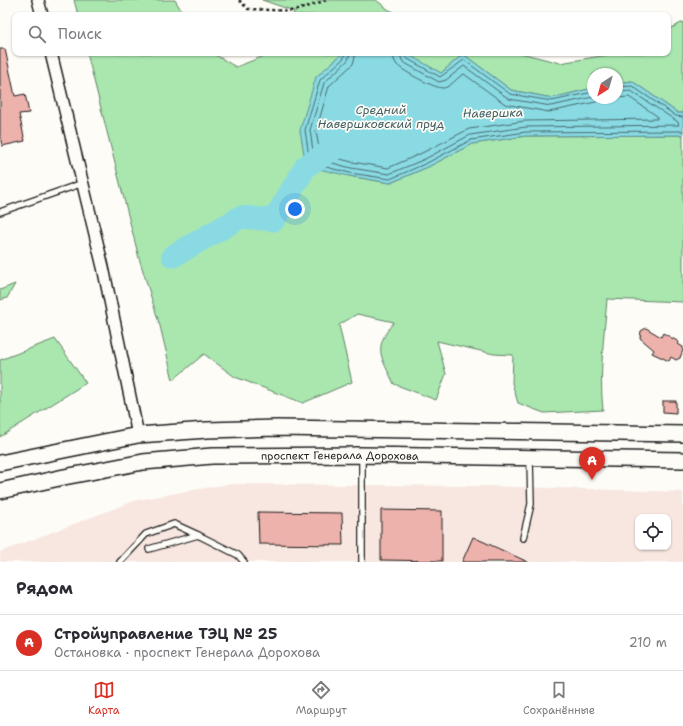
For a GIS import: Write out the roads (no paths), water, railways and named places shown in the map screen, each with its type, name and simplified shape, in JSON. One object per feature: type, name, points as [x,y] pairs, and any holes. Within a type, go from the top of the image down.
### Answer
[{"type":"main road","points":[[0,462],[138,435],[277,428],[683,434]]},
{"type":"main road","name":"проспект Генерала Дорохова","points":[[0,491],[143,462],[212,456],[362,455],[683,460]]},
{"type":"street","points":[[38,0],[41,12]]},
{"type":"street","points":[[52,56],[103,267],[138,435]]},
{"type":"lane","points":[[0,212],[83,183]]},
{"type":"lane","points":[[362,455],[362,562]]},
{"type":"lane","points":[[524,538],[531,504],[530,457]]},
{"type":"lane","points":[[120,562],[146,534],[174,524],[238,555],[244,562]]},
{"type":"lane","points":[[149,549],[198,535]]},
{"type":"water","name":"Средний Навершковский пруд","points":[[340,56],[411,56],[441,73],[461,56],[466,56],[511,90],[552,98],[587,89],[587,104],[623,104],[623,82],[632,81],[678,113],[683,113],[683,135],[526,136],[472,144],[428,167],[390,183],[349,176],[306,166],[300,130],[316,77]]},
{"type":"waterway","name":"Навершка","points":[[173,256],[241,217],[274,220],[306,166],[332,150]]},
{"type":"place","name":"Стройуправление ТЭЦ № 25","points":[[592,480]]}]
